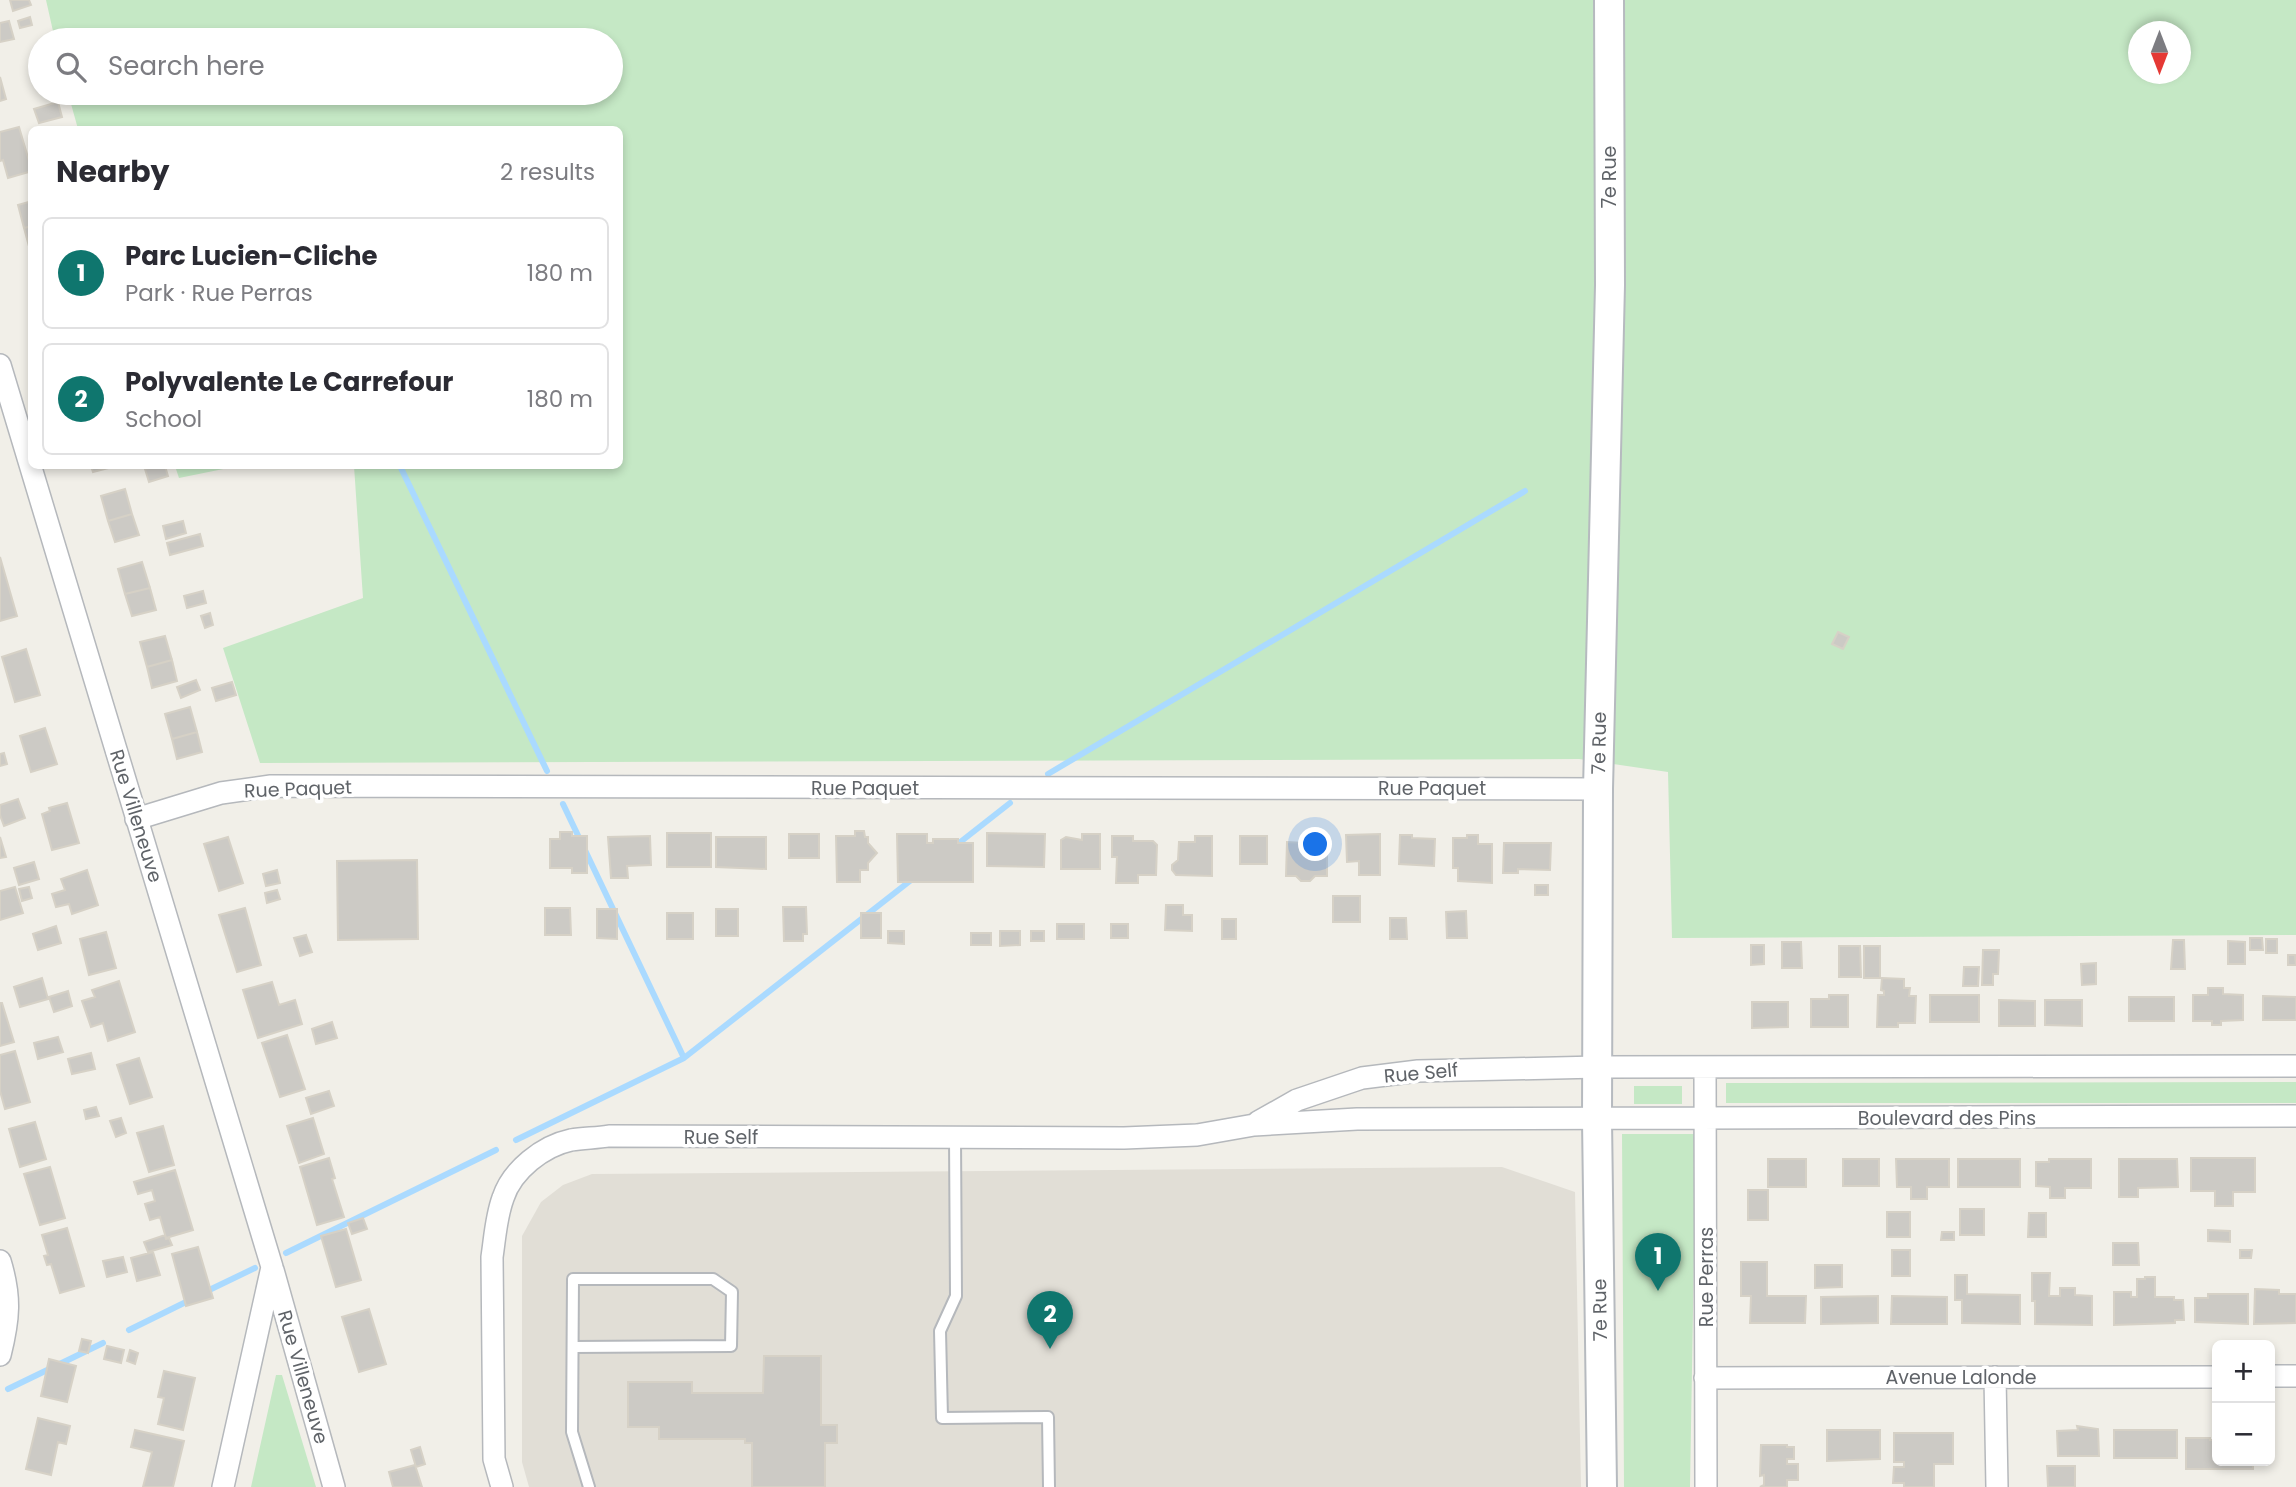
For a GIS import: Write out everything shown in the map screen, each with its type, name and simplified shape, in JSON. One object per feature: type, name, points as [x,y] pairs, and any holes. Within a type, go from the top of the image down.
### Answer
[{"type":"street","name":"7e Rue","points":[[1602,1487],[1597,1120],[1598,789],[1609,299],[1609,0]]},
{"type":"street","name":"Rue Villeneuve","points":[[0,365],[9,428],[136,819],[272,1267],[334,1487]]},
{"type":"street","name":"Rue Paquet","points":[[136,819],[221,793],[271,786],[1598,789]]},
{"type":"street","points":[[1598,1067],[2296,1066]]},
{"type":"street","name":"Rue Self","points":[[1254,1125],[1297,1100],[1362,1078],[1418,1071],[1598,1067]]},
{"type":"street","name":"Rue Perras","points":[[1705,1067],[1706,1487]]},
{"type":"street","name":"Boulevard des Pins","points":[[1597,1120],[2296,1116]]},
{"type":"street","name":"Rue Self","points":[[502,1487],[494,1458],[492,1256],[495,1227],[504,1194],[523,1166],[545,1150],[569,1140],[609,1136],[1185,1136],[1254,1125],[1357,1119],[1597,1120]]},
{"type":"street","points":[[0,1261],[5,1275],[9,1318],[0,1355]]},
{"type":"street","name":"Rue Villeneuve","points":[[223,1487],[272,1267]]},
{"type":"street","points":[[2275,1376],[2296,1376]]},
{"type":"street","points":[[1995,1377],[1997,1487]]},
{"type":"street","name":"Avenue Lalonde","points":[[1705,1378],[2212,1377]]},
{"type":"lane","points":[[956,1137],[956,1296],[940,1331],[942,1418],[1048,1417],[1049,1487]]},
{"type":"lane","points":[[573,1347],[731,1346],[732,1292],[713,1279],[573,1279],[572,1432],[589,1487]]},
{"type":"shaded area","points":[[1502,1167],[1575,1192],[1581,1487],[529,1487],[522,1462],[522,1236],[541,1202],[563,1185],[592,1174]]},
{"type":"green space","points":[[46,0],[2296,0],[2296,935],[1672,938],[1668,772],[1579,759],[260,763],[223,648],[363,598],[354,469],[623,469],[623,126],[77,126],[71,105],[623,105],[623,28],[52,28]]},
{"type":"green space","points":[[176,469],[223,469],[179,478]]},
{"type":"green space","points":[[2296,1082],[2296,1103],[1726,1103],[1726,1083]]},
{"type":"green space","points":[[1634,1086],[1682,1086],[1682,1104],[1634,1104]]},
{"type":"green space","points":[[1622,1134],[1696,1134],[1690,1487],[1624,1487]]},
{"type":"green space","points":[[276,1375],[282,1375],[316,1487],[251,1487]]},
{"type":"building","points":[[10,0],[29,0],[31,5],[13,11]]},
{"type":"building","points":[[30,17],[32,25],[20,28],[18,21]]},
{"type":"building","points":[[9,21],[14,39],[0,42],[0,23]]},
{"type":"building","points":[[0,77],[6,99],[0,101]]},
{"type":"building","points":[[59,105],[62,117],[39,123],[34,109]]},
{"type":"building","points":[[19,127],[28,157],[28,172],[8,178],[3,160],[0,161],[0,132]]},
{"type":"building","points":[[28,202],[28,227],[24,228],[18,205]]},
{"type":"building","points":[[28,227],[28,243],[24,228]]},
{"type":"building","points":[[145,469],[166,469],[168,476],[149,482]]},
{"type":"building","points":[[125,489],[132,514],[108,521],[101,496]]},
{"type":"building","points":[[132,514],[139,535],[115,542],[108,521]]},
{"type":"building","points":[[183,521],[186,533],[166,539],[163,526]]},
{"type":"building","points":[[200,534],[203,546],[170,555],[167,543]]},
{"type":"building","points":[[0,557],[17,616],[0,621]]},
{"type":"building","points":[[142,562],[150,588],[125,594],[118,569]]},
{"type":"building","points":[[150,588],[156,610],[132,616],[125,594]]},
{"type":"building","points":[[203,591],[206,603],[187,608],[184,596]]},
{"type":"building","points":[[210,613],[213,625],[205,628],[201,616]]},
{"type":"building","points":[[1838,632],[1849,637],[1843,649],[1832,644]]},
{"type":"building","points":[[165,636],[172,660],[147,667],[140,642]]},
{"type":"building","points":[[26,649],[40,695],[15,702],[2,657]]},
{"type":"building","points":[[172,660],[177,681],[152,688],[147,667]]},
{"type":"building","points":[[196,680],[200,690],[181,698],[177,687]]},
{"type":"building","points":[[232,682],[236,695],[216,701],[212,688]]},
{"type":"building","points":[[190,707],[197,732],[172,739],[165,714]]},
{"type":"building","points":[[45,728],[57,764],[31,772],[20,736]]},
{"type":"building","points":[[197,732],[202,752],[177,759],[172,739]]},
{"type":"building","points":[[4,753],[7,764],[0,766],[0,754]]},
{"type":"building","points":[[18,799],[25,818],[4,826],[0,805]]},
{"type":"building","points":[[67,803],[79,843],[52,850],[42,814],[50,811],[49,808]]},
{"type":"building","points":[[855,831],[864,831],[868,843],[877,853],[868,863],[868,870],[860,870],[860,882],[837,882],[836,836],[855,836]]},
{"type":"building","points":[[560,832],[572,832],[572,836],[587,836],[587,873],[572,873],[572,868],[550,868],[550,839],[560,839]]},
{"type":"building","points":[[667,833],[711,833],[711,867],[667,867]]},
{"type":"building","points":[[987,833],[1045,834],[1044,867],[987,866]]},
{"type":"building","points":[[789,834],[819,834],[819,858],[789,858]]},
{"type":"building","points":[[897,834],[927,834],[927,843],[933,843],[933,839],[958,839],[958,843],[973,843],[973,882],[898,882]]},
{"type":"building","points":[[1082,834],[1100,834],[1100,869],[1061,869],[1061,840],[1066,837],[1082,840]]},
{"type":"building","points":[[1380,834],[1380,875],[1359,875],[1359,861],[1347,862],[1346,835]]},
{"type":"building","points":[[1400,835],[1435,839],[1434,866],[1399,864]]},
{"type":"building","points":[[1467,835],[1478,835],[1478,844],[1492,844],[1492,883],[1458,881],[1458,868],[1453,868],[1453,838],[1467,838]]},
{"type":"building","points":[[650,836],[651,865],[627,866],[628,878],[611,878],[608,837]]},
{"type":"building","points":[[1112,836],[1133,836],[1133,841],[1153,841],[1157,845],[1156,875],[1138,875],[1138,883],[1116,883],[1117,857],[1112,857]]},
{"type":"building","points":[[1195,836],[1212,836],[1212,876],[1176,875],[1172,870],[1172,865],[1178,860],[1179,842],[1195,842]]},
{"type":"building","points":[[1240,836],[1267,836],[1267,864],[1240,864]]},
{"type":"building","points":[[0,837],[6,857],[0,858]]},
{"type":"building","points":[[228,837],[243,883],[219,891],[204,844]]},
{"type":"building","points":[[716,837],[766,837],[766,869],[716,867]]},
{"type":"building","points":[[1305,837],[1327,838],[1327,876],[1315,876],[1310,881],[1301,881],[1296,876],[1286,876],[1287,842],[1305,843]]},
{"type":"building","points":[[1504,843],[1551,843],[1550,870],[1518,869],[1518,873],[1503,873]]},
{"type":"building","points":[[417,860],[418,939],[338,940],[337,861]]},
{"type":"building","points":[[34,862],[39,879],[19,885],[14,868]]},
{"type":"building","points":[[87,870],[98,905],[72,914],[69,904],[56,907],[52,894],[65,890],[61,879]]},
{"type":"building","points":[[277,870],[280,883],[266,886],[263,874]]},
{"type":"building","points":[[1535,885],[1548,885],[1548,895],[1535,895]]},
{"type":"building","points":[[15,887],[23,913],[0,920],[0,891]]},
{"type":"building","points":[[29,887],[32,898],[22,901],[19,889]]},
{"type":"building","points":[[277,890],[280,899],[267,903],[265,893]]},
{"type":"building","points":[[1333,896],[1360,896],[1360,922],[1333,922]]},
{"type":"building","points":[[1166,905],[1183,905],[1183,915],[1192,915],[1192,931],[1165,930]]},
{"type":"building","points":[[783,907],[806,907],[807,934],[803,934],[803,941],[784,941]]},
{"type":"building","points":[[245,908],[261,965],[237,972],[219,915]]},
{"type":"building","points":[[545,908],[570,908],[571,935],[545,935]]},
{"type":"building","points":[[597,909],[617,909],[617,939],[597,938]]},
{"type":"building","points":[[716,909],[738,909],[738,936],[716,936]]},
{"type":"building","points":[[1466,911],[1467,938],[1447,938],[1446,912]]},
{"type":"building","points":[[667,913],[693,913],[693,939],[667,939]]},
{"type":"building","points":[[861,913],[881,913],[881,938],[861,938]]},
{"type":"building","points":[[1390,918],[1406,918],[1407,939],[1390,939]]},
{"type":"building","points":[[1222,919],[1236,919],[1236,939],[1222,939]]},
{"type":"building","points":[[1057,924],[1084,924],[1084,939],[1057,939]]},
{"type":"building","points":[[1111,924],[1128,924],[1128,938],[1111,938]]},
{"type":"building","points":[[56,926],[61,943],[38,950],[33,934]]},
{"type":"building","points":[[888,931],[904,931],[904,944],[888,943]]},
{"type":"building","points":[[1000,931],[1020,931],[1020,945],[1000,946]]},
{"type":"building","points":[[1031,931],[1044,931],[1044,941],[1031,941]]},
{"type":"building","points":[[106,932],[116,968],[89,975],[80,939]]},
{"type":"building","points":[[971,933],[991,933],[991,945],[971,945]]},
{"type":"building","points":[[306,935],[312,952],[300,956],[294,938]]},
{"type":"building","points":[[2250,938],[2262,938],[2263,950],[2250,950]]},
{"type":"building","points":[[2266,939],[2277,939],[2277,953],[2266,953]]},
{"type":"building","points":[[2173,940],[2184,940],[2185,969],[2171,969]]},
{"type":"building","points":[[2228,941],[2245,942],[2245,964],[2228,964]]},
{"type":"building","points":[[1782,942],[1801,942],[1802,968],[1782,968]]},
{"type":"building","points":[[1751,945],[1764,945],[1764,964],[1751,965]]},
{"type":"building","points":[[1839,946],[1860,946],[1861,977],[1839,977]]},
{"type":"building","points":[[1864,946],[1880,946],[1880,978],[1864,978]]},
{"type":"building","points":[[1983,950],[1999,950],[1998,974],[1993,974],[1993,985],[1982,985]]},
{"type":"building","points":[[2288,955],[2295,955],[2296,965],[2288,965]]},
{"type":"building","points":[[2096,963],[2096,984],[2082,985],[2081,964]]},
{"type":"building","points":[[1964,967],[1979,967],[1978,986],[1963,986]]},
{"type":"building","points":[[42,978],[48,999],[20,1007],[14,987]]},
{"type":"building","points":[[1882,978],[1904,979],[1904,988],[1910,988],[1909,996],[1916,996],[1915,1023],[1898,1023],[1898,1027],[1877,1027],[1878,995],[1884,995],[1881,990]]},
{"type":"building","points":[[119,981],[135,1032],[108,1041],[103,1023],[91,1027],[82,1001],[95,997],[92,990]]},
{"type":"building","points":[[272,982],[279,1005],[295,1000],[302,1024],[258,1038],[243,990]]},
{"type":"building","points":[[2208,988],[2223,988],[2223,994],[2243,995],[2243,1020],[2221,1021],[2221,1025],[2212,1025],[2212,1021],[2193,1021],[2193,995],[2208,995]]},
{"type":"building","points":[[68,991],[72,1006],[54,1012],[49,997]]},
{"type":"building","points":[[1829,995],[1848,995],[1848,1027],[1811,1027],[1811,999],[1829,999]]},
{"type":"building","points":[[1930,995],[1979,995],[1979,1022],[1930,1022]]},
{"type":"building","points":[[2263,996],[2296,997],[2296,1020],[2263,1020]]},
{"type":"building","points":[[2129,997],[2174,997],[2174,1021],[2129,1021]]},
{"type":"building","points":[[1999,1000],[2035,1001],[2035,1026],[1999,1026]]},
{"type":"building","points":[[2045,1000],[2082,1000],[2082,1026],[2045,1025]]},
{"type":"building","points":[[1752,1002],[1788,1002],[1788,1027],[1752,1028]]},
{"type":"building","points":[[0,1003],[14,1042],[0,1046]]},
{"type":"building","points":[[332,1022],[337,1038],[316,1044],[312,1029]]},
{"type":"building","points":[[287,1035],[305,1089],[280,1097],[262,1043]]},
{"type":"building","points":[[58,1037],[63,1052],[38,1059],[34,1043]]},
{"type":"building","points":[[15,1051],[30,1102],[5,1109],[0,1091],[0,1055]]},
{"type":"building","points":[[91,1053],[95,1069],[72,1074],[68,1059]]},
{"type":"building","points":[[139,1058],[152,1097],[130,1104],[117,1065]]},
{"type":"building","points":[[329,1091],[334,1106],[311,1114],[306,1098]]},
{"type":"building","points":[[96,1107],[99,1116],[86,1119],[84,1110]]},
{"type":"building","points":[[121,1118],[126,1133],[116,1137],[110,1121]]},
{"type":"building","points":[[313,1118],[324,1154],[299,1163],[287,1126]]},
{"type":"building","points":[[35,1122],[46,1159],[20,1167],[9,1129]]},
{"type":"building","points":[[163,1126],[174,1165],[149,1172],[137,1133]]},
{"type":"building","points":[[329,1158],[335,1178],[332,1179],[344,1217],[317,1225],[300,1167]]},
{"type":"building","points":[[2191,1158],[2255,1158],[2255,1192],[2233,1192],[2233,1206],[2215,1206],[2215,1191],[2191,1191]]},
{"type":"building","points":[[1768,1159],[1806,1159],[1806,1187],[1768,1187]]},
{"type":"building","points":[[1843,1159],[1879,1159],[1879,1186],[1843,1186]]},
{"type":"building","points":[[1896,1159],[1949,1159],[1949,1187],[1927,1187],[1927,1199],[1911,1199],[1911,1187],[1897,1187]]},
{"type":"building","points":[[1958,1159],[2020,1159],[2020,1187],[1958,1187]]},
{"type":"building","points":[[2049,1159],[2091,1159],[2091,1188],[2065,1188],[2065,1198],[2050,1198],[2050,1187],[2036,1186],[2036,1162],[2049,1162]]},
{"type":"building","points":[[2119,1159],[2177,1159],[2178,1187],[2138,1188],[2138,1197],[2119,1197]]},
{"type":"building","points":[[50,1167],[65,1218],[40,1225],[24,1174]]},
{"type":"building","points":[[175,1170],[193,1230],[166,1238],[160,1217],[150,1220],[145,1204],[155,1201],[152,1190],[138,1194],[134,1182]]},
{"type":"building","points":[[1748,1190],[1768,1190],[1768,1220],[1748,1220]]},
{"type":"building","points":[[1960,1209],[1984,1209],[1984,1235],[1960,1235]]},
{"type":"building","points":[[1887,1212],[1910,1212],[1910,1237],[1887,1237]]},
{"type":"building","points":[[2029,1213],[2046,1213],[2046,1237],[2028,1237]]},
{"type":"building","points":[[363,1218],[367,1229],[352,1234],[348,1223]]},
{"type":"building","points":[[67,1228],[84,1286],[60,1293],[51,1264],[47,1265],[44,1256],[48,1255],[42,1235]]},
{"type":"building","points":[[346,1229],[361,1280],[336,1287],[321,1236]]},
{"type":"building","points":[[2208,1230],[2230,1231],[2230,1242],[2208,1241]]},
{"type":"building","points":[[1942,1232],[1954,1232],[1954,1240],[1941,1240]]},
{"type":"building","points":[[165,1235],[172,1245],[148,1252],[144,1242]]},
{"type":"building","points":[[2113,1243],[2138,1243],[2139,1265],[2113,1265]]},
{"type":"building","points":[[198,1247],[213,1298],[186,1306],[172,1254]]},
{"type":"building","points":[[1892,1250],[1910,1250],[1910,1276],[1892,1276]]},
{"type":"building","points":[[2240,1250],[2252,1250],[2251,1258],[2240,1258]]},
{"type":"building","points":[[153,1252],[160,1275],[137,1281],[131,1258]]},
{"type":"building","points":[[123,1257],[127,1272],[107,1277],[103,1261]]},
{"type":"building","points":[[1741,1262],[1767,1262],[1767,1296],[1806,1296],[1805,1323],[1750,1323],[1751,1296],[1741,1296]]},
{"type":"building","points":[[1815,1265],[1842,1265],[1842,1287],[1815,1288]]},
{"type":"building","points":[[2032,1273],[2050,1273],[2049,1296],[2060,1296],[2060,1288],[2075,1288],[2075,1295],[2092,1296],[2092,1325],[2035,1324]]},
{"type":"building","points":[[1955,1275],[1967,1275],[1967,1294],[2020,1295],[2020,1324],[1962,1323],[1962,1300],[1955,1300]]},
{"type":"building","points":[[2155,1277],[2155,1297],[2183,1300],[2184,1320],[2175,1320],[2175,1323],[2114,1325],[2114,1292],[2131,1292],[2131,1297],[2137,1297],[2137,1279]]},
{"type":"building","points":[[2255,1289],[2296,1294],[2296,1323],[2254,1324]]},
{"type":"building","points":[[2208,1294],[2248,1294],[2248,1324],[2195,1322],[2195,1298],[2208,1298]]},
{"type":"building","points":[[1878,1296],[1878,1323],[1821,1324],[1821,1297]]},
{"type":"building","points":[[1892,1296],[1947,1297],[1947,1324],[1891,1324]]},
{"type":"building","points":[[369,1309],[386,1364],[359,1372],[342,1317]]},
{"type":"building","points":[[82,1339],[91,1341],[88,1353],[79,1351]]},
{"type":"building","points":[[107,1346],[124,1350],[121,1363],[104,1359]]},
{"type":"building","points":[[130,1350],[138,1353],[135,1364],[127,1361]]},
{"type":"building","points":[[764,1356],[821,1356],[821,1425],[837,1425],[837,1443],[825,1443],[825,1487],[752,1487],[752,1443],[745,1443],[745,1439],[659,1439],[659,1427],[628,1427],[628,1382],[692,1382],[692,1393],[763,1393]]},
{"type":"building","points":[[49,1359],[76,1366],[67,1402],[41,1396]]},
{"type":"building","points":[[164,1371],[195,1378],[183,1430],[158,1424],[164,1398],[158,1397]]},
{"type":"building","points":[[38,1418],[70,1426],[66,1444],[58,1442],[51,1475],[26,1469]]},
{"type":"building","points":[[2077,1426],[2098,1429],[2099,1456],[2058,1456],[2057,1431],[2078,1430]]},
{"type":"building","points":[[135,1430],[184,1441],[173,1487],[143,1487],[152,1452],[131,1447]]},
{"type":"building","points":[[1827,1430],[1880,1430],[1880,1459],[1827,1461]]},
{"type":"building","points":[[2114,1430],[2177,1430],[2177,1458],[2114,1458]]},
{"type":"building","points":[[1894,1433],[1953,1433],[1953,1464],[1934,1464],[1934,1487],[1904,1487],[1904,1483],[1893,1483],[1894,1467],[1904,1467],[1904,1462],[1894,1462]]},
{"type":"building","points":[[2186,1438],[2212,1440],[2212,1466],[2253,1466],[2253,1469],[2186,1469]]},
{"type":"building","points":[[1761,1445],[1794,1447],[1794,1459],[1787,1459],[1787,1464],[1798,1464],[1798,1480],[1787,1480],[1787,1487],[1760,1487],[1764,1485],[1764,1475],[1760,1476]]},
{"type":"building","points":[[420,1447],[425,1464],[416,1467],[411,1450]]},
{"type":"building","points":[[415,1465],[422,1487],[393,1487],[389,1472]]},
{"type":"building","points":[[2047,1466],[2075,1466],[2075,1487],[2048,1487]]},
{"type":"waterway","points":[[401,469],[547,771]]},
{"type":"waterway","points":[[1048,774],[1525,491]]},
{"type":"waterway","points":[[954,847],[1010,803]]},
{"type":"waterway","points":[[563,804],[684,1058]]},
{"type":"waterway","points":[[516,1140],[684,1058],[915,877]]},
{"type":"waterway","points":[[286,1253],[496,1150]]},
{"type":"waterway","points":[[203,1293],[255,1268]]},
{"type":"waterway","points":[[129,1330],[190,1300]]},
{"type":"waterway","points":[[8,1389],[103,1343]]},
{"type":"place","name":"Parc Lucien-Cliche","points":[[1658,1291]]},
{"type":"place","name":"Polyvalente Le Carrefour","points":[[1050,1349]]}]
